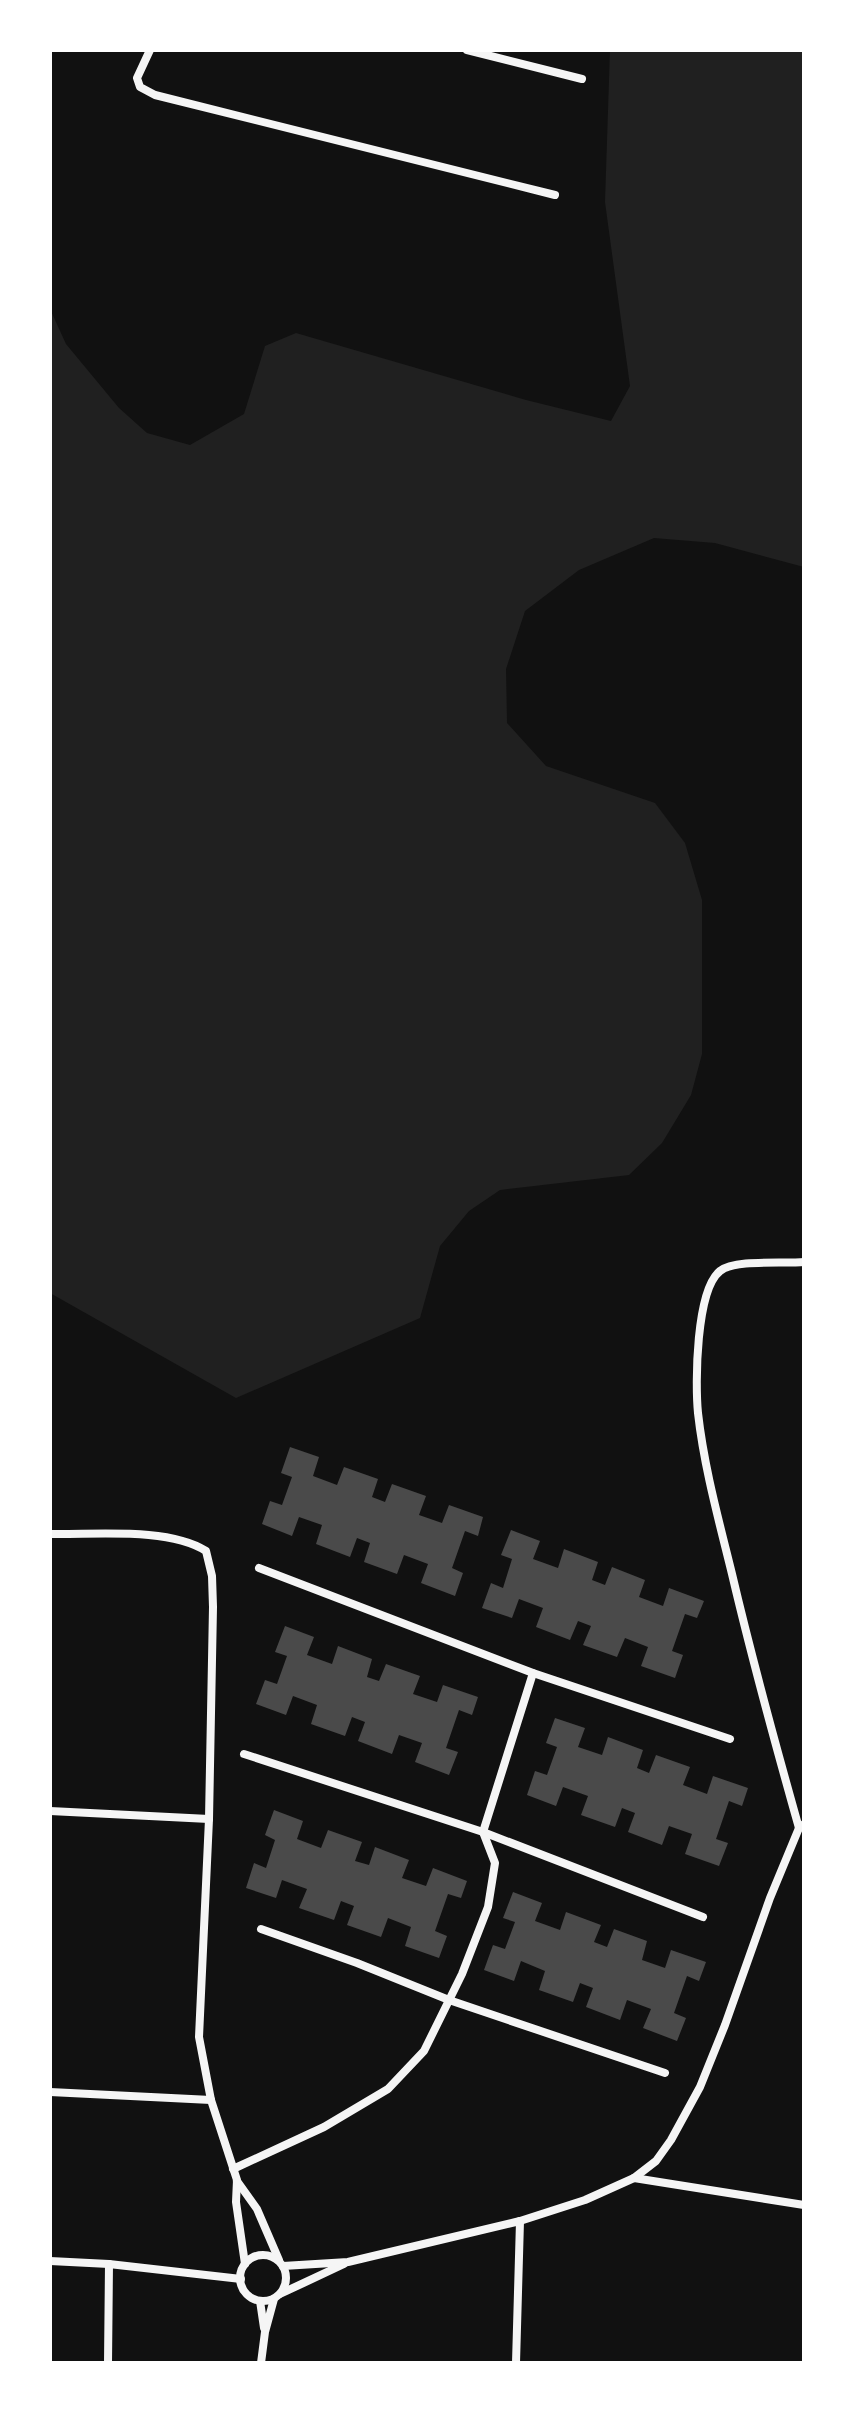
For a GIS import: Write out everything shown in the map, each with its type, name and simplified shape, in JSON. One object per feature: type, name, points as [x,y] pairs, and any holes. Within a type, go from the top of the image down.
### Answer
[{"type":"street","points":[[150,50],[137,78],[140,87],[155,95],[555,195]]},
{"type":"street","points":[[467,50],[582,79]]},
{"type":"street","points":[[245,2264],[258,2256],[273,2257],[281,2264],[348,2262],[520,2221],[585,2200],[634,2178],[656,2161],[671,2140],[700,2087],[770,1898],[802,1826],[762,1699],[716,1510],[698,1412],[698,1343],[708,1291],[719,1271],[733,1265],[804,1262]]},
{"type":"street","points":[[50,1534],[159,1536],[195,1544],[206,1551],[212,1576],[209,1819],[199,2037],[211,2100],[233,2169],[257,2209],[286,2281],[277,2296],[265,2332],[261,2363]]},
{"type":"street","points":[[259,1568],[533,1673],[730,1739]]},
{"type":"street","points":[[233,2169],[324,2127],[388,2089],[424,2051],[462,1974],[488,1907],[495,1863],[483,1832],[533,1673]]},
{"type":"street","points":[[244,1754],[483,1832],[703,1917]]},
{"type":"street","points":[[50,1811],[209,1819]]},
{"type":"street","points":[[261,1929],[449,2000],[665,2073]]},
{"type":"street","points":[[50,2092],[211,2100]]},
{"type":"street","points":[[634,2178],[804,2205]]},
{"type":"street","points":[[237,2180],[236,2202],[245,2264],[241,2279],[246,2294],[260,2301],[277,2296],[348,2262]]},
{"type":"street","points":[[516,2363],[520,2221]]},
{"type":"street","points":[[50,2261],[109,2264],[241,2279]]},
{"type":"street","points":[[108,2363],[109,2264]]},
{"type":"street","points":[[260,2301],[265,2332]]},
{"type":"shaded area","points":[[610,50],[804,50],[804,567],[715,543],[654,538],[579,570],[525,611],[506,669],[507,723],[546,766],[655,803],[685,843],[702,900],[702,1054],[691,1095],[662,1143],[629,1175],[500,1190],[469,1211],[440,1246],[420,1318],[236,1398],[50,1293],[50,309],[66,344],[119,408],[147,433],[190,445],[244,414],[265,346],[296,333],[526,400],[611,421],[630,386],[605,202]]},
{"type":"building","points":[[290,1447],[319,1457],[313,1476],[337,1485],[344,1467],[378,1479],[372,1497],[385,1502],[392,1484],[426,1496],[419,1515],[442,1523],[449,1505],[483,1517],[478,1536],[465,1531],[452,1568],[463,1573],[455,1596],[421,1583],[428,1564],[404,1555],[397,1574],[364,1562],[370,1543],[357,1538],[350,1557],[316,1544],[322,1525],[299,1517],[292,1536],[262,1524],[270,1501],[282,1505],[292,1477],[281,1473]]},
{"type":"building","points":[[511,1530],[540,1541],[533,1559],[558,1568],[564,1549],[598,1562],[592,1580],[605,1585],[612,1567],[645,1580],[639,1597],[663,1606],[669,1588],[704,1601],[697,1618],[685,1614],[672,1651],[683,1655],[675,1678],[641,1666],[648,1647],[625,1638],[617,1657],[583,1645],[591,1626],[578,1621],[570,1640],[536,1627],[543,1608],[519,1599],[512,1618],[482,1608],[491,1583],[503,1588],[512,1559],[501,1555]]},
{"type":"building","points":[[285,1626],[314,1637],[307,1655],[332,1664],[338,1646],[372,1659],[367,1677],[379,1681],[386,1664],[420,1676],[413,1694],[437,1702],[443,1685],[478,1697],[472,1715],[459,1710],[446,1748],[458,1752],[449,1775],[415,1762],[422,1743],[399,1735],[392,1754],[358,1741],[365,1722],[352,1717],[345,1736],[311,1724],[317,1705],[293,1696],[286,1715],[256,1704],[265,1680],[277,1684],[287,1656],[275,1652]]},
{"type":"building","points":[[555,1718],[585,1728],[578,1747],[602,1755],[608,1737],[643,1750],[637,1768],[649,1773],[656,1755],[690,1767],[683,1785],[707,1794],[713,1776],[748,1788],[742,1806],[729,1801],[716,1839],[728,1843],[719,1866],[685,1854],[692,1834],[669,1826],[662,1845],[628,1832],[635,1813],[622,1808],[615,1827],[581,1815],[588,1796],[563,1787],[556,1806],[527,1795],[535,1771],[547,1775],[557,1747],[546,1743]]},
{"type":"building","points":[[274,1810],[303,1821],[297,1839],[321,1848],[328,1830],[362,1842],[355,1861],[369,1865],[375,1847],[409,1860],[402,1878],[426,1886],[433,1868],[467,1881],[461,1898],[448,1894],[435,1931],[447,1936],[439,1958],[405,1946],[411,1927],[388,1918],[381,1937],[347,1925],[354,1906],[341,1901],[334,1920],[299,1908],[307,1889],[282,1880],[276,1898],[246,1888],[254,1863],[266,1868],[275,1840],[265,1835]]},
{"type":"building","points":[[513,1892],[542,1903],[535,1921],[560,1930],[566,1912],[601,1925],[594,1942],[607,1947],[614,1929],[647,1941],[642,1960],[665,1968],[671,1950],[706,1962],[699,1981],[687,1976],[674,2013],[686,2018],[677,2041],[643,2028],[651,2009],[627,2000],[620,2020],[586,2007],[593,1988],[580,1983],[573,2002],[539,1990],[545,1971],[521,1961],[514,1981],[484,1970],[493,1945],[505,1949],[515,1922],[503,1918]]}]
